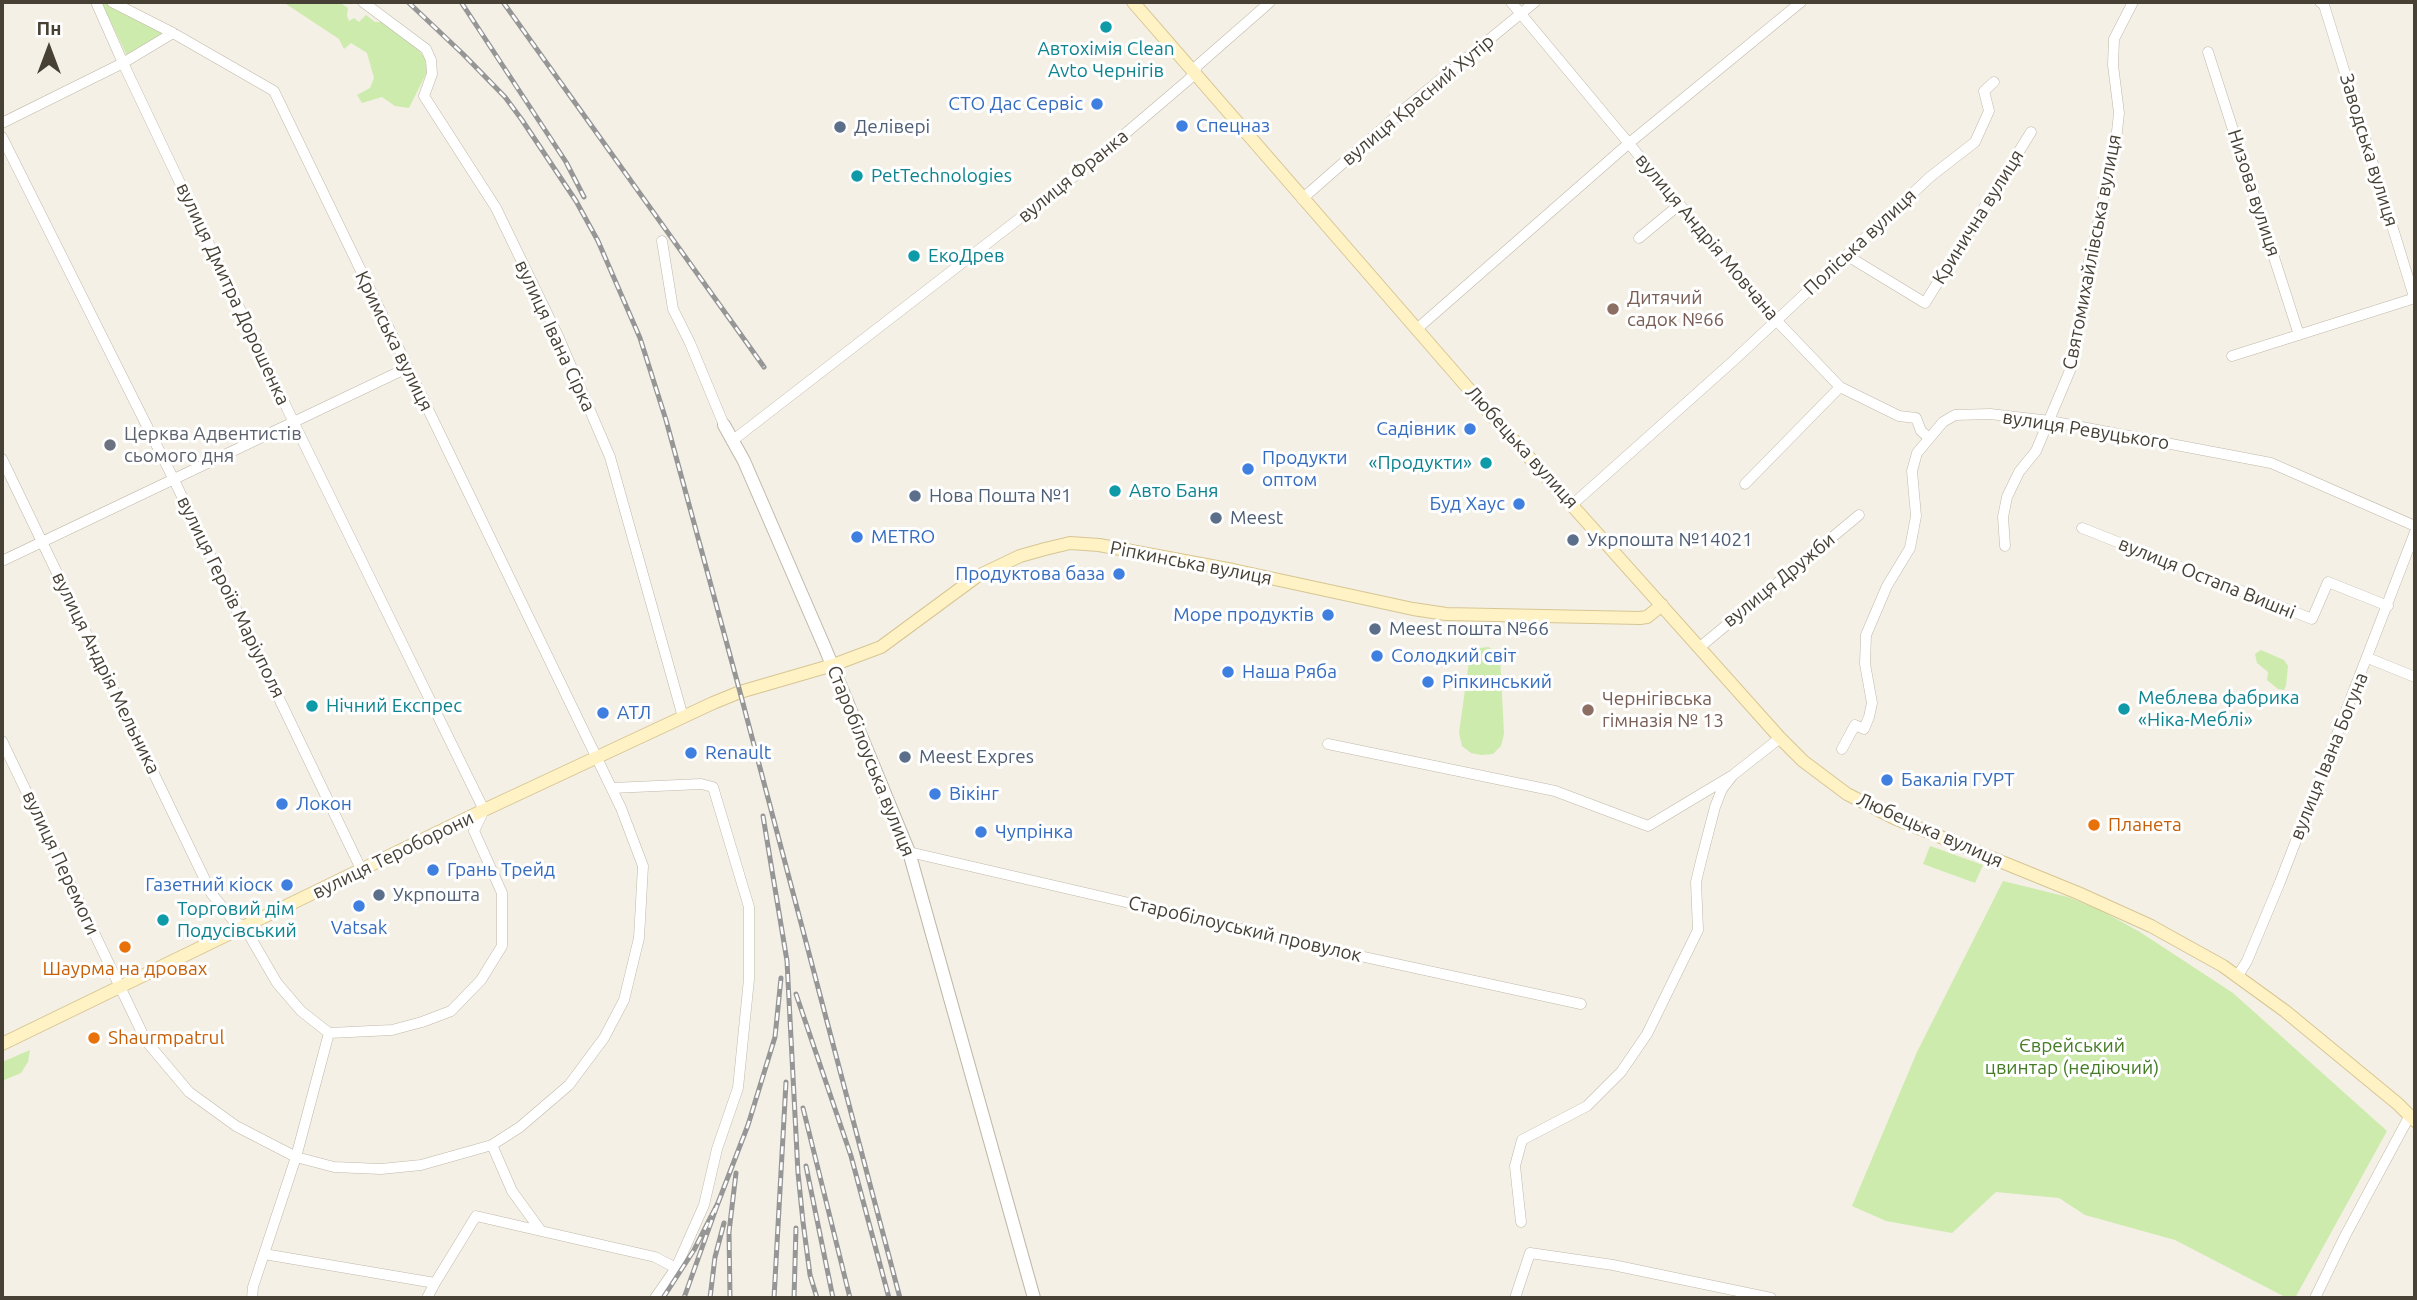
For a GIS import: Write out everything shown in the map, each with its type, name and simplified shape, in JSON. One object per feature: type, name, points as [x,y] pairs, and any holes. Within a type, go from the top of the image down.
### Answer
[{"type":"main road","name":"Любецька вулиця","points":[[1133,2],[1493,417],[1780,738],[1812,768],[1847,794],[1930,834],[2078,892],[2151,926],[2223,966],[2285,1011],[2413,1114]]},
{"type":"main road","name":"Ріпкинська вулиця","points":[[749,689],[833,665],[881,647],[955,590],[998,565],[1020,556],[1070,543],[1099,545],[1172,558],[1381,603],[1446,614],[1640,618],[1647,617],[1662,605]]},
{"type":"main road","name":"вулиця Тероборони","points":[[2,1044],[597,756],[749,689]]},
{"type":"street","name":"вулиця Дмитра Дорошенка","points":[[96,2],[294,423],[484,810]]},
{"type":"street","name":"Кримська вулиця","points":[[112,2],[173,33],[274,91],[597,756],[643,866],[639,938],[624,1000],[604,1038],[569,1085],[520,1127],[492,1144]]},
{"type":"street","name":"вулиця Івана Сірка","points":[[363,2],[426,49],[431,60],[432,74],[424,96],[496,208],[558,336],[610,457],[683,717]]},
{"type":"street","name":"вулиця Франка","points":[[732,441],[1086,167],[1194,74],[1197,66],[1270,2]]},
{"type":"street","name":"вулиця Андрія Мовчана","points":[[1511,2],[1776,320],[1840,387],[1899,416],[1916,418],[1925,434]]},
{"type":"street","name":"вулиця Красний Хутір","points":[[1301,198],[1535,2]]},
{"type":"street","points":[[1418,328],[1628,144],[1801,2]]},
{"type":"street","name":"Святомихайлівська вулиця","points":[[2005,546],[2003,517],[2007,497],[2019,472],[2036,451],[2071,368],[2089,262],[2115,150],[2119,113],[2113,65],[2114,39],[2133,2]]},
{"type":"street","name":"Заводська вулиця","points":[[2326,3],[2415,299]]},
{"type":"street","points":[[2,123],[123,64],[173,33]]},
{"type":"street","name":"Низова вулиця","points":[[2208,52],[2299,335]]},
{"type":"street","name":"Поліська вулиця","points":[[1573,504],[1930,177],[1975,142],[1989,111],[1984,91],[1993,82]]},
{"type":"street","name":"Кринична вулиця","points":[[1846,255],[1925,303],[2031,132]]},
{"type":"street","name":"вулиця Героїв Маріуполя","points":[[2,137],[174,480],[362,871]]},
{"type":"street","points":[[1639,238],[1679,205]]},
{"type":"street","name":"Старобілоуська вулиця","points":[[662,241],[673,309],[724,425],[744,461],[833,665],[909,852],[1034,1298]]},
{"type":"street","points":[[2232,356],[2415,299]]},
{"type":"street","points":[[2,561],[407,368]]},
{"type":"street","points":[[1745,484],[1840,387]]},
{"type":"street","name":"вулиця Ревуцького","points":[[1842,749],[1860,727],[1872,703],[1865,664],[1866,635],[1887,586],[1910,548],[1916,516],[1912,471],[1917,453],[1925,434],[1955,415],[1990,414],[2050,421],[2271,463],[2415,526]]},
{"type":"street","name":"вулиця Андрія Мельника","points":[[2,459],[210,890],[233,920],[245,928],[276,983],[301,1011],[329,1033]]},
{"type":"street","name":"вулиця Дружби","points":[[1700,647],[1859,515]]},
{"type":"street","name":"вулиця Остапа Вишні","points":[[2082,528],[2312,619],[2328,582],[2388,606]]},
{"type":"street","name":"вулиця Івана Богуна","points":[[2237,976],[2248,961],[2280,882],[2415,532]]},
{"type":"street","points":[[2368,658],[2415,677]]},
{"type":"street","points":[[1328,744],[1555,791],[1648,826],[1732,775],[1780,738]]},
{"type":"street","name":"вулиця Перемоги","points":[[2,741],[146,1041],[189,1092],[236,1126],[296,1157],[334,1167],[381,1169],[421,1165],[492,1144]]},
{"type":"street","points":[[1521,1222],[1515,1166],[1522,1140],[1587,1106],[1621,1072],[1647,1034],[1698,930],[1696,882],[1715,807],[1722,789],[1732,775]]},
{"type":"street","points":[[612,788],[702,784],[713,787],[749,907],[749,979],[738,1088],[717,1149],[704,1205],[676,1268],[655,1298]]},
{"type":"street","points":[[252,1298],[253,1287],[296,1157],[329,1033],[392,1030],[451,1011],[481,980],[502,946],[502,892],[474,831],[484,810]]},
{"type":"street","name":"Старобілоуський провулок","points":[[909,852],[1332,950],[1581,1004]]},
{"type":"street","points":[[2315,1298],[2345,1236],[2413,1114]]},
{"type":"street","points":[[492,1144],[512,1191],[541,1231]]},
{"type":"street","points":[[427,1298],[476,1216],[654,1257],[676,1268]]},
{"type":"street","points":[[1516,1298],[1530,1253],[1613,1265],[1771,1298]]},
{"type":"street","points":[[264,1254],[435,1283]]},
{"type":"green space","points":[[283,2],[339,2],[348,8],[349,21],[354,18],[359,22],[366,15],[375,22],[384,22],[416,47],[425,58],[427,72],[409,108],[395,106],[382,97],[362,103],[357,95],[370,88],[374,78],[367,53],[351,43],[344,49],[339,39]]},
{"type":"green space","points":[[102,4],[111,4],[165,33],[131,64]]},
{"type":"green space","points":[[1489,647],[1500,656],[1504,734],[1501,746],[1493,754],[1481,755],[1471,753],[1462,746],[1459,733],[1470,654],[1478,648]]},
{"type":"green space","points":[[2261,650],[2284,660],[2288,666],[2284,690],[2278,689],[2267,680],[2268,672],[2257,663],[2255,654]]},
{"type":"green space","points":[[1930,846],[1983,865],[1975,883],[1923,864]]},
{"type":"green space","name":"Єврейський цвинтар (недіючий)","points":[[2003,881],[2068,897],[2102,911],[2140,932],[2233,993],[2387,1131],[2295,1298],[2287,1298],[2175,1240],[2085,1215],[2059,1198],[1996,1192],[1952,1233],[1886,1221],[1852,1206],[1917,1052]]},
{"type":"green space","points":[[30,1050],[28,1062],[21,1073],[2,1081],[2,1062]]},
{"type":"railway","points":[[408,2],[505,97],[522,120],[576,201],[598,241],[640,338],[666,420],[740,692],[900,1298]]},
{"type":"railway","points":[[461,2],[566,162],[584,197]]},
{"type":"railway","points":[[503,2],[764,367]]},
{"type":"railway","points":[[763,816],[787,961],[798,1173],[810,1275],[817,1298]]},
{"type":"railway","points":[[718,1203],[748,1125],[775,1037],[781,978]]},
{"type":"railway","points":[[796,994],[851,1156],[889,1298]]},
{"type":"railway","points":[[774,1298],[786,1082]]},
{"type":"railway","points":[[803,1108],[850,1298]]},
{"type":"railway","points":[[806,1166],[833,1298]]},
{"type":"railway","points":[[730,1298],[729,1232],[736,1173]]},
{"type":"railway","points":[[663,1298],[694,1250],[718,1203],[684,1298]]},
{"type":"railway","points":[[710,1298],[715,1257],[724,1223]]},
{"type":"railway","points":[[794,1298],[796,1228]]},
{"type":"place","name":"Автохімія Clean Avto Чернігів","points":[[1106,27]]},
{"type":"place","name":"СТО Дас Сервіс","points":[[1097,104]]},
{"type":"place","name":"Спецназ","points":[[1182,126]]},
{"type":"place","name":"Делівері","points":[[840,127]]},
{"type":"place","name":"PetTechnologies","points":[[857,176]]},
{"type":"place","name":"ЕкоДрев","points":[[914,256]]},
{"type":"place","name":"Дитячий садок №66","points":[[1613,309]]},
{"type":"place","name":"Садівник","points":[[1470,429]]},
{"type":"place","name":"Церква Адвентистів сьомого дня","points":[[110,445]]},
{"type":"place","name":"«Продукти»","points":[[1486,463]]},
{"type":"place","name":"Продукти оптом","points":[[1248,469]]},
{"type":"place","name":"Авто Баня","points":[[1115,491]]},
{"type":"place","name":"Нова Пошта №1","points":[[915,496]]},
{"type":"place","name":"Буд Хаус","points":[[1519,504]]},
{"type":"place","name":"Meest","points":[[1216,518]]},
{"type":"place","name":"METRO","points":[[857,537]]},
{"type":"place","name":"Укрпошта №14021","points":[[1573,540]]},
{"type":"place","name":"Продуктова база","points":[[1119,574]]},
{"type":"place","name":"Море продуктів","points":[[1328,615]]},
{"type":"place","name":"Meest пошта №66","points":[[1375,629]]},
{"type":"place","name":"Солодкий світ","points":[[1377,656]]},
{"type":"place","name":"Наша Ряба","points":[[1228,672]]},
{"type":"place","name":"Ріпкинський","points":[[1428,682]]},
{"type":"place","name":"Нічний Експрес","points":[[312,706]]},
{"type":"place","name":"Меблева фабрика «Ніка-Меблі»","points":[[2124,709]]},
{"type":"place","name":"Чернігівська гімназія № 13","points":[[1588,710]]},
{"type":"place","name":"АТЛ","points":[[603,713]]},
{"type":"place","name":"Renault","points":[[691,753]]},
{"type":"place","name":"Meest Expres","points":[[905,757]]},
{"type":"place","name":"Бакалія ГУРТ","points":[[1887,780]]},
{"type":"place","name":"Вікінг","points":[[935,794]]},
{"type":"place","name":"Локон","points":[[282,804]]},
{"type":"place","name":"Планета","points":[[2094,825]]},
{"type":"place","name":"Чупрінка","points":[[981,832]]},
{"type":"place","name":"Грань Трейд","points":[[433,870]]},
{"type":"place","name":"Газетний кіоск","points":[[287,885]]},
{"type":"place","name":"Укрпошта","points":[[379,895]]},
{"type":"place","name":"Vatsak","points":[[359,906]]},
{"type":"place","name":"Торговий дім Подусівський","points":[[163,920]]},
{"type":"place","name":"Шаурма на дровах","points":[[125,947]]},
{"type":"place","name":"Shaurmpatrul","points":[[94,1038]]}]
